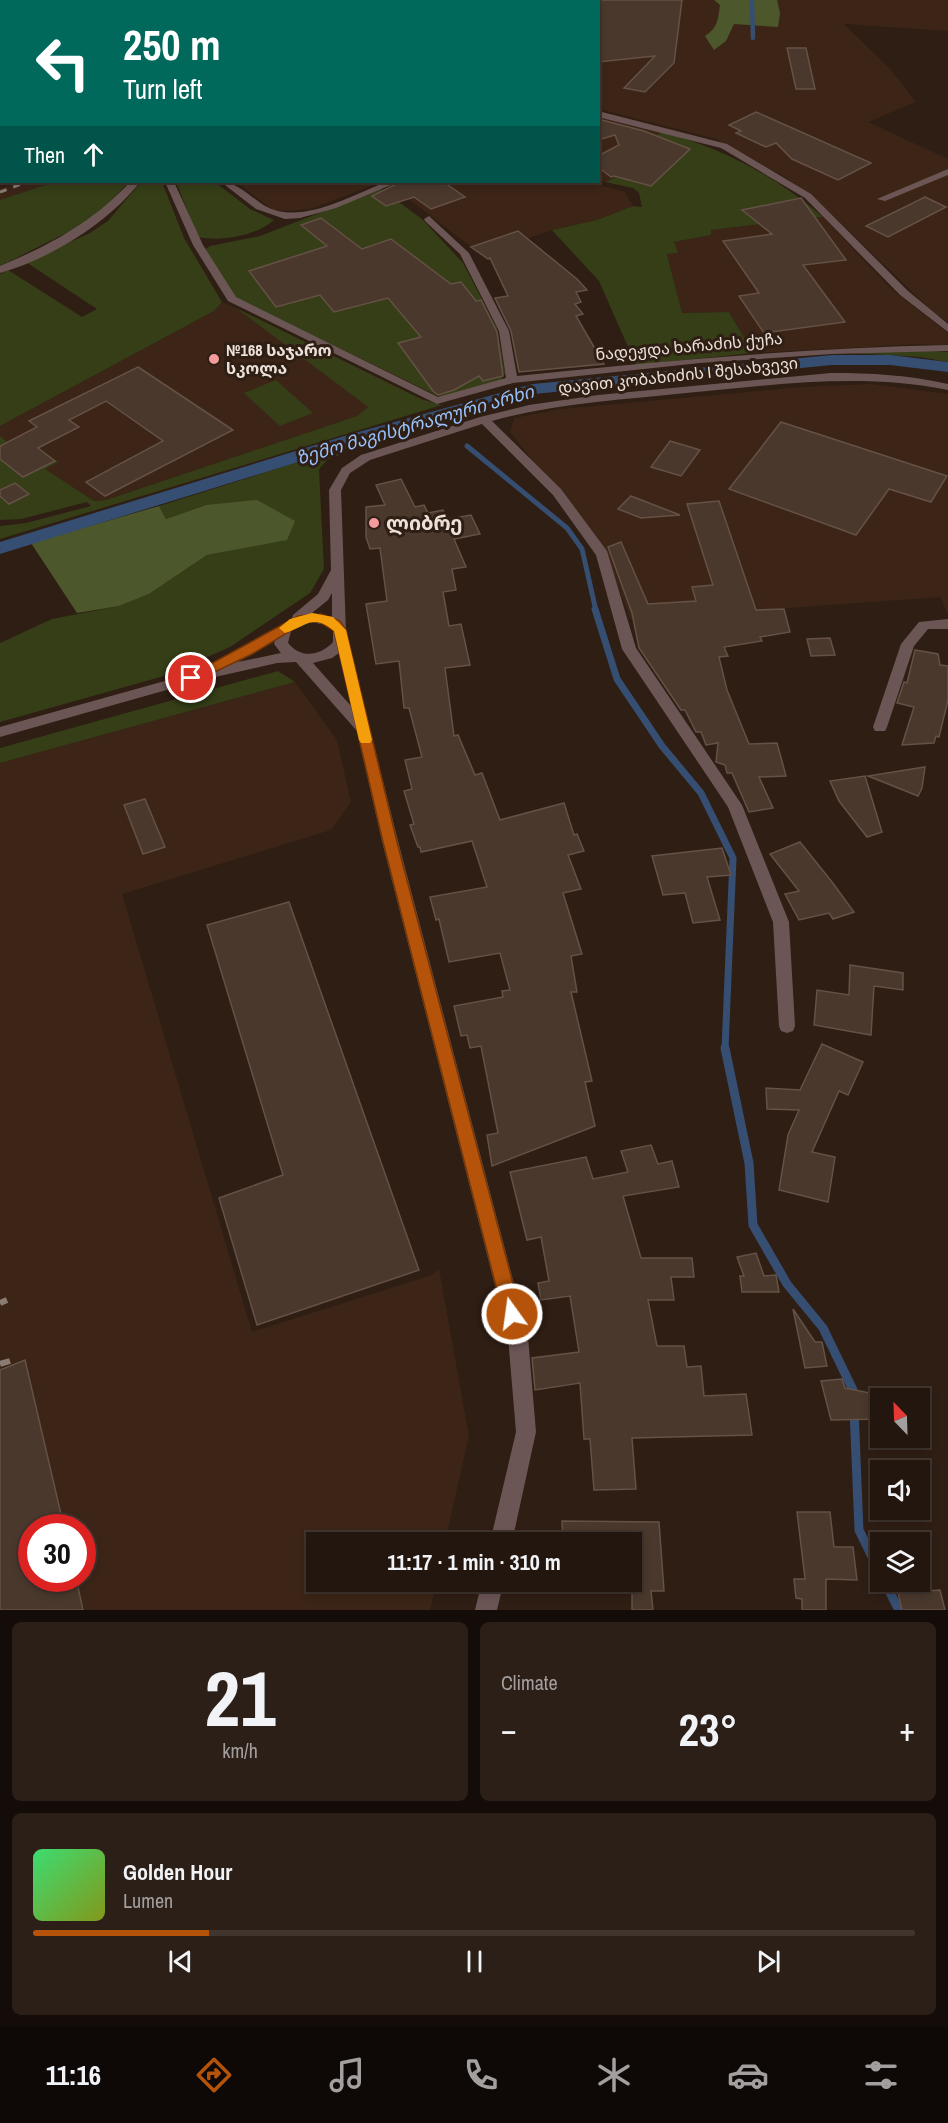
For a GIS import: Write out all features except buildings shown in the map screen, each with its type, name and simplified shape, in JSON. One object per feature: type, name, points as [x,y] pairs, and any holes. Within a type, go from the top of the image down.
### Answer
[{"type":"street","points":[[600,115],[724,146],[808,196],[904,294],[948,328]]},
{"type":"street","points":[[882,199],[948,172]]},
{"type":"street","points":[[0,270],[80,232],[117,203],[134,183]]},
{"type":"street","name":"ნადეჟდა ხარაძის ქუჩა","points":[[169,183],[198,245],[232,298],[437,401],[512,380],[760,356],[832,351],[948,348]]},
{"type":"street","points":[[226,183],[265,210],[288,215],[325,208],[390,183]]},
{"type":"street","points":[[429,219],[464,253],[504,331],[512,380]]},
{"type":"street","name":"დავით კობახიძის I შესახვევი","points":[[503,1532],[526,1432],[518,1337],[362,727],[341,633],[334,496],[339,476],[344,470],[364,459],[484,419],[553,405],[791,379],[876,376],[929,382],[948,387]]},
{"type":"street","points":[[484,419],[557,492],[602,554],[629,649],[735,806],[781,922],[787,1026]]},
{"type":"street","name":"დავით კობახიძის I შესახვევი","points":[[202,675],[290,625],[323,597],[336,570]]},
{"type":"street","points":[[0,732],[202,675],[277,658],[298,657],[320,658],[336,649],[341,633],[336,624],[321,618],[290,625],[281,644],[298,657],[362,727]]},
{"type":"street","points":[[880,727],[908,644],[924,625],[948,624]]},
{"type":"street","points":[[486,1610],[490,1592]]},
{"type":"shaded area","points":[[600,0],[948,0],[948,31],[844,24],[891,70],[916,102],[868,122],[948,159],[948,322],[933,312],[816,199],[783,176],[716,139],[600,109]]},
{"type":"shaded area","points":[[600,117],[661,132],[646,162],[605,182],[600,180]]},
{"type":"shaded area","points":[[18,183],[51,183],[0,200],[0,188]]},
{"type":"shaded area","points":[[237,183],[379,183],[310,209],[273,210]]},
{"type":"shaded area","points":[[403,183],[592,183],[625,192],[633,206],[597,220],[552,230],[482,255],[398,191],[397,185]]},
{"type":"shaded area","points":[[823,217],[892,290],[948,333],[948,346],[920,344],[753,353],[729,312],[682,313],[667,254],[678,253],[674,242],[711,235],[710,230]]},
{"type":"shaded area","name":"№168 საჯარო სკოლა","points":[[222,302],[236,308],[368,407],[357,416],[106,500],[94,501],[29,459],[0,436],[0,426],[214,311]]},
{"type":"shaded area","points":[[872,384],[948,394],[948,614],[940,597],[630,619],[608,558],[510,432],[514,418],[561,409],[801,387]]},
{"type":"shaded area","points":[[295,682],[337,740],[351,802],[331,830],[122,894],[252,1332],[432,1275],[439,1269],[469,1436],[447,1532],[306,1532],[306,1592],[434,1592],[430,1610],[0,1610],[0,763]]},
{"type":"green space","points":[[714,0],[777,0],[780,13],[778,27],[734,24],[726,41],[714,50],[705,36],[713,30],[718,19],[720,5]]},
{"type":"green space","points":[[661,132],[705,146],[747,165],[787,189],[823,217],[711,230],[711,235],[674,242],[678,253],[667,254],[682,313],[729,312],[753,353],[636,365],[599,281],[552,230],[597,220],[633,206],[642,207],[639,193],[633,188],[605,182],[645,163],[630,155]]},
{"type":"green space","points":[[51,183],[128,183],[92,220],[0,266],[0,200]]},
{"type":"green space","points":[[140,183],[162,183],[184,238],[222,302],[214,311],[0,426],[0,274],[8,270],[82,317],[97,309],[26,262],[90,233],[108,221]]},
{"type":"green space","points":[[176,183],[216,183],[250,209],[274,220],[267,226],[248,234],[217,239],[198,237]]},
{"type":"green space","points":[[381,189],[422,219],[463,263],[497,328],[505,373],[501,380],[442,398],[234,297],[204,250],[210,246],[260,236]]},
{"type":"green space","points":[[236,308],[421,399],[442,405],[0,539],[0,526],[26,523],[91,506],[87,502],[21,519],[0,520],[0,436],[29,459],[45,452],[58,462],[45,469],[94,501],[106,500],[357,416],[368,407]]},
{"type":"green space","points":[[948,352],[948,362],[920,357],[849,353]]},
{"type":"green space","points":[[276,380],[313,413],[280,426],[244,393]]},
{"type":"green space","points":[[340,449],[343,454],[328,459],[319,469],[324,569],[310,593],[230,647],[164,676],[0,722],[0,643],[52,619],[119,606],[149,594],[207,555],[227,551],[206,505],[166,519],[159,506]]},
{"type":"green space","points":[[257,500],[295,521],[287,540],[207,555],[149,594],[119,606],[77,613],[31,543],[159,506],[166,519],[206,505]]},
{"type":"green space","points":[[278,671],[295,682],[0,763],[0,748]]},
{"type":"waterway","points":[[752,0],[753,38]]},
{"type":"waterway","name":"ზემო მაგისტრალური არხი","points":[[0,548],[357,438],[533,389],[832,360],[890,360],[948,367]]},
{"type":"waterway","points":[[467,446],[567,528],[582,549],[596,611]]},
{"type":"waterway","points":[[595,609],[617,679],[662,746],[701,793],[733,858],[725,1048]]},
{"type":"waterway","points":[[725,1048],[749,1163],[753,1225],[787,1284],[823,1328],[853,1390],[853,1396]]},
{"type":"waterway","points":[[854,1410],[859,1530],[870,1553]]},
{"type":"waterway","points":[[890,1592],[899,1610]]},
{"type":"railway","points":[[0,192],[24,183]]},
{"type":"railway","points":[[0,1303],[7,1300]]},
{"type":"railway","points":[[0,1364],[10,1361]]},
{"type":"slow traffic","points":[[285,628],[294,621],[312,617],[329,620],[336,624],[340,630],[356,693],[365,740]]},
{"type":"place","name":"№168 საჯარო სკოლა","points":[[214,359]]},
{"type":"place","name":"ლიბრე","points":[[374,523]]},
{"type":"route","points":[[191,678],[202,675],[248,651],[294,621],[303,618],[329,620],[340,630],[390,842],[512,1314]]}]
